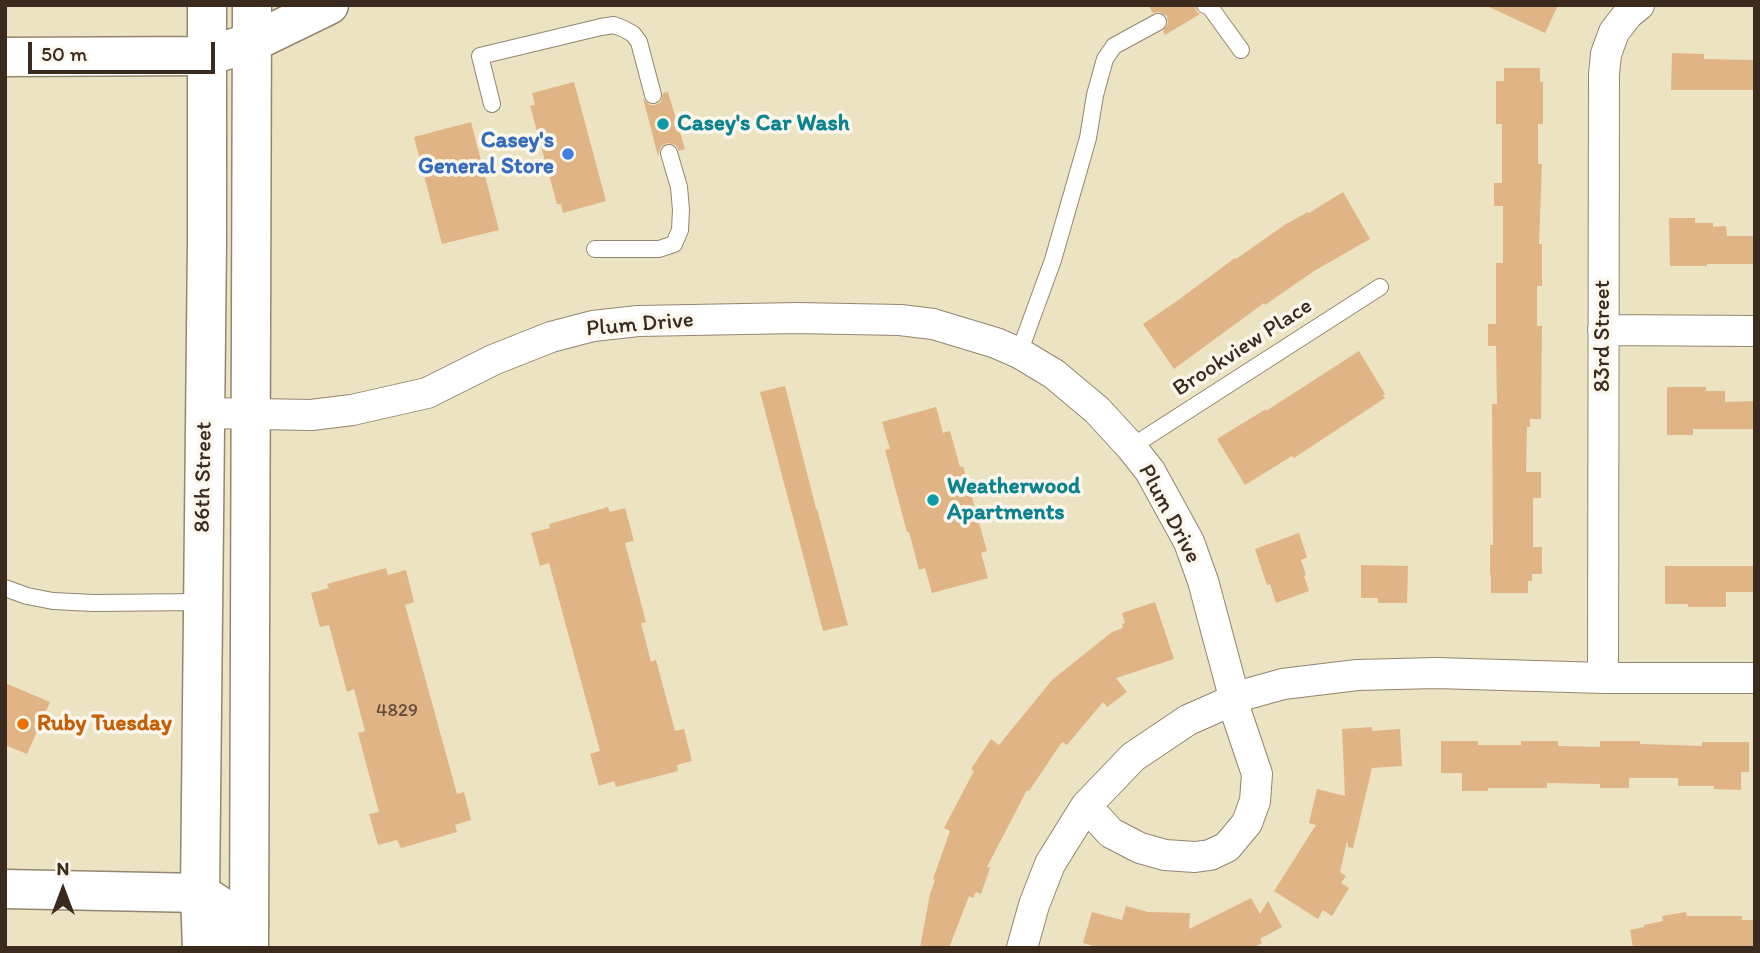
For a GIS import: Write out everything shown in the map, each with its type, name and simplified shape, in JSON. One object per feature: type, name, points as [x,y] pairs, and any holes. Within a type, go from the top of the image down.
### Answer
[{"type":"main road","name":"86th Street","points":[[202,948],[200,893],[207,5]]},
{"type":"main road","points":[[5,57],[207,56],[253,24],[329,5]]},
{"type":"main road","name":"86th Street","points":[[249,937],[253,24]]},
{"type":"main road","points":[[5,889],[200,893],[249,937],[217,948]]},
{"type":"street","name":"83rd Street","points":[[1603,678],[1605,64],[1614,32],[1639,5]]},
{"type":"street","name":"Plum Drive","points":[[205,414],[311,415],[352,410],[427,393],[493,360],[551,337],[593,326],[638,321],[797,318],[900,320],[933,324],[996,343],[1019,353],[1054,374],[1097,410],[1150,471],[1189,542],[1203,581],[1235,709],[1256,774],[1255,801],[1247,823],[1227,847],[1210,855],[1164,855],[1140,848],[1111,833],[1086,806]]},
{"type":"street","points":[[1603,330],[1755,331]]},
{"type":"street","points":[[1022,948],[1034,905],[1050,864],[1086,806],[1133,757],[1188,720],[1247,694],[1283,684],[1357,675],[1436,673],[1603,678],[1755,678]]},
{"type":"lane","points":[[1205,5],[1210,7],[1241,50]]},
{"type":"lane","points":[[1019,353],[1053,260],[1088,138],[1095,95],[1105,59],[1114,46],[1158,22]]},
{"type":"lane","points":[[492,104],[480,56],[614,25],[633,34],[639,42],[653,95]]},
{"type":"lane","points":[[596,249],[659,249],[674,244],[680,230],[681,210],[679,187],[669,153]]},
{"type":"lane","points":[[636,239],[659,249]]},
{"type":"lane","name":"Brookview Place","points":[[1130,447],[1380,287]]},
{"type":"lane","points":[[5,588],[53,601],[203,602]]},
{"type":"building","points":[[1148,5],[1195,5],[1200,14],[1165,35],[1163,31],[1168,23],[1167,16],[1159,12],[1153,13]]},
{"type":"building","points":[[1485,5],[1558,5],[1545,33]]},
{"type":"building","points":[[1672,53],[1704,54],[1704,59],[1755,60],[1755,90],[1671,90]]},
{"type":"building","points":[[1504,68],[1540,68],[1540,82],[1543,82],[1543,124],[1538,124],[1538,164],[1542,164],[1539,244],[1542,244],[1542,286],[1537,286],[1537,326],[1542,326],[1541,419],[1530,419],[1530,427],[1527,427],[1526,472],[1541,472],[1541,498],[1533,498],[1533,547],[1542,547],[1542,574],[1532,574],[1532,581],[1528,581],[1528,593],[1491,593],[1490,575],[1490,545],[1493,545],[1492,404],[1497,404],[1496,346],[1488,346],[1488,324],[1496,324],[1496,263],[1503,263],[1503,206],[1494,206],[1494,183],[1502,183],[1502,124],[1496,124],[1496,81],[1504,81]]},
{"type":"building","name":"Casey's General Store","points":[[574,82],[606,201],[563,213],[561,204],[557,204],[530,106],[535,105],[532,93]]},
{"type":"building","name":"Casey's Car Wash","points":[[668,92],[685,149],[679,151],[676,145],[667,143],[661,146],[658,156],[643,98],[650,105],[655,105],[661,102],[663,93]]},
{"type":"building","points":[[471,122],[499,230],[442,244],[414,137]]},
{"type":"building","points":[[1343,192],[1370,239],[1314,271],[1265,305],[1264,303],[1174,369],[1143,324],[1286,224]]},
{"type":"building","points":[[1669,218],[1695,218],[1695,223],[1713,223],[1713,227],[1726,226],[1727,236],[1755,236],[1755,264],[1670,266]]},
{"type":"building","points":[[1359,351],[1385,398],[1294,458],[1292,456],[1245,485],[1217,439]]},
{"type":"building","points":[[785,386],[848,625],[823,631],[760,392]]},
{"type":"building","points":[[1667,387],[1706,387],[1706,391],[1725,391],[1725,402],[1755,401],[1755,429],[1693,429],[1693,435],[1667,435]]},
{"type":"building","name":"Weatherwood Apartments","points":[[936,407],[943,433],[950,431],[960,467],[963,466],[987,551],[981,553],[988,578],[932,593],[925,568],[919,570],[907,532],[885,450],[890,449],[882,422]]},
{"type":"building","points":[[608,507],[610,512],[625,508],[634,541],[625,543],[646,622],[641,623],[651,662],[656,660],[675,731],[684,729],[692,761],[677,765],[678,771],[616,787],[614,781],[599,786],[590,754],[600,751],[549,563],[540,566],[531,533],[550,528],[549,524]]},
{"type":"building","points":[[1299,533],[1307,557],[1301,560],[1309,591],[1276,603],[1255,549]]},
{"type":"building","points":[[1361,565],[1408,566],[1407,603],[1378,603],[1378,598],[1361,598]]},
{"type":"building","points":[[1665,566],[1755,566],[1755,592],[1726,592],[1726,607],[1665,604]]},
{"type":"building","points":[[386,568],[388,575],[406,570],[414,602],[405,605],[457,794],[464,792],[471,820],[455,825],[457,832],[401,848],[397,840],[378,845],[369,814],[379,812],[358,733],[365,731],[354,689],[347,692],[329,625],[320,627],[311,593],[329,588],[327,584]]},
{"type":"building","points":[[1155,602],[1174,659],[1116,678],[1127,692],[1107,707],[1103,702],[1067,745],[1062,742],[1029,791],[1027,790],[987,867],[990,868],[981,894],[976,892],[973,898],[969,896],[949,948],[920,948],[935,880],[933,879],[950,831],[944,828],[974,771],[971,769],[991,739],[999,745],[1052,680],[1112,632],[1123,628],[1122,624],[1125,623],[1122,613]]},
{"type":"building","name":"Ruby Tuesday","points":[[5,683],[50,702],[27,754],[5,745]]},
{"type":"building","points":[[1372,727],[1372,731],[1400,729],[1402,766],[1372,768],[1353,848],[1348,847],[1347,841],[1340,872],[1346,876],[1341,883],[1349,888],[1332,916],[1323,910],[1318,919],[1274,891],[1316,825],[1309,823],[1317,789],[1345,796],[1342,729]]},
{"type":"building","points":[[1441,741],[1478,741],[1478,745],[1521,745],[1521,741],[1558,741],[1558,746],[1600,747],[1600,741],[1702,746],[1702,742],[1749,742],[1749,772],[1741,772],[1741,790],[1714,789],[1714,786],[1678,786],[1678,778],[1629,778],[1629,788],[1600,788],[1600,784],[1547,783],[1547,788],[1462,791],[1462,773],[1441,773]]},
{"type":"building","points":[[1251,898],[1260,914],[1268,901],[1282,927],[1260,939],[1262,943],[1252,948],[1100,948],[1083,943],[1092,912],[1122,920],[1126,906],[1148,912],[1190,913],[1189,929]]},
{"type":"building","points":[[1686,912],[1687,916],[1742,916],[1742,920],[1755,920],[1755,948],[1633,948],[1630,930],[1663,921],[1662,916]]},
{"type":"place","name":"Casey's Car Wash","points":[[663,124]]},
{"type":"place","name":"Casey's General Store","points":[[568,154]]},
{"type":"place","name":"Weatherwood Apartments","points":[[933,500]]},
{"type":"place","name":"Ruby Tuesday","points":[[23,724]]}]
